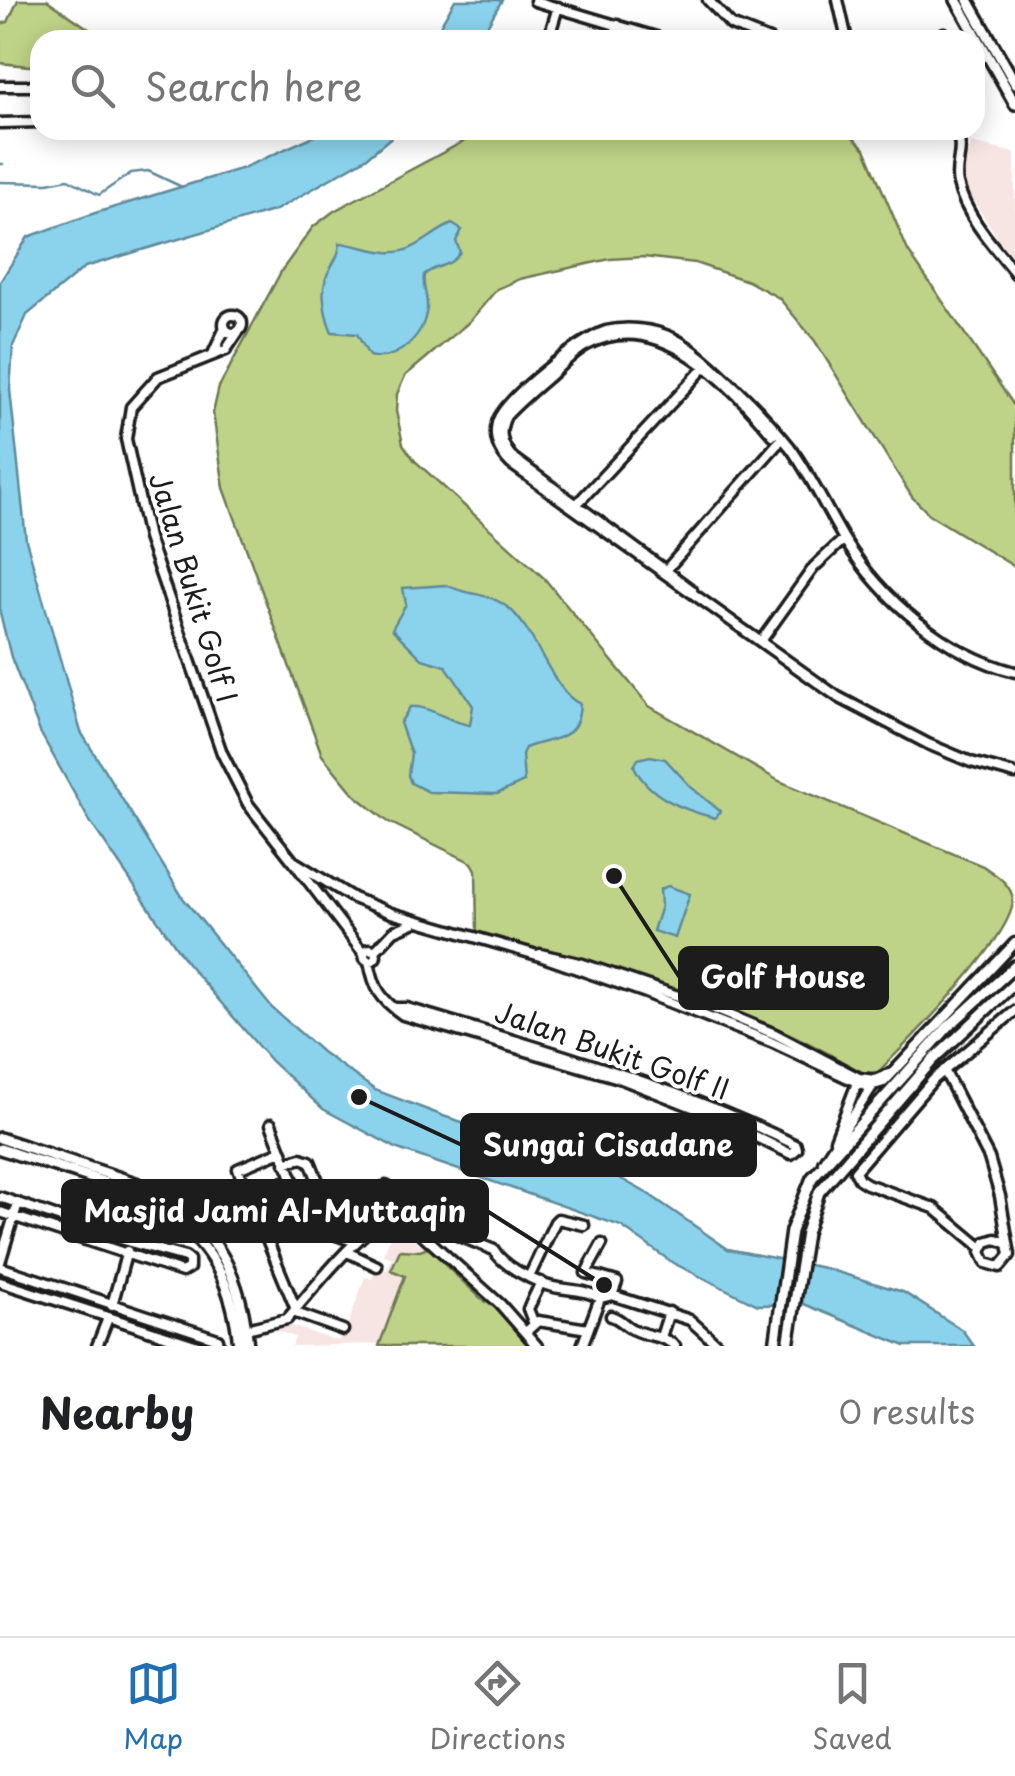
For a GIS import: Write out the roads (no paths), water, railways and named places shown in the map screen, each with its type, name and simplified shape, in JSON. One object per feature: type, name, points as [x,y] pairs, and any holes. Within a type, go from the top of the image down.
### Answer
[{"type":"main road","points":[[956,0],[973,30]]},
{"type":"main road","points":[[968,0],[1015,83]]},
{"type":"main road","points":[[985,51],[1015,104]]},
{"type":"main road","points":[[775,1346],[791,1231],[812,1178],[948,1027],[1015,966]]},
{"type":"main road","points":[[788,1346],[806,1233],[819,1192],[932,1060],[1015,983]]},
{"type":"main road","points":[[0,1138],[136,1183],[196,1221],[232,1270],[240,1291],[248,1346]]},
{"type":"main road","points":[[0,1149],[130,1192],[188,1228],[222,1275],[233,1306],[239,1346]]},
{"type":"street","points":[[535,0],[634,30]]},
{"type":"street","points":[[708,0],[731,25],[744,30]]},
{"type":"street","points":[[840,1],[845,30]]},
{"type":"street","points":[[551,30],[558,7]]},
{"type":"street","points":[[616,30],[618,25]]},
{"type":"street","points":[[0,86],[30,86]]},
{"type":"street","points":[[0,122],[30,122]]},
{"type":"street","points":[[958,140],[959,189],[989,241],[1015,273]]},
{"type":"street","points":[[212,354],[225,319],[236,316],[242,325],[238,332],[224,328]]},
{"type":"street","points":[[1015,672],[966,654],[923,625],[890,596],[844,539],[798,461],[768,420],[684,345],[654,331],[613,330],[591,337],[566,353],[506,407],[497,420],[497,445],[506,460],[838,697],[886,724],[971,762],[1015,774]]},
{"type":"street","name":"Jalan Bukit Golf I","points":[[238,332],[226,350],[158,377],[131,407],[126,439],[148,538],[222,753],[248,804],[367,957]]},
{"type":"street","points":[[694,594],[509,453],[502,430],[510,412],[577,352],[611,336],[657,338],[676,346],[704,368],[758,417],[798,461]]},
{"type":"street","points":[[577,504],[704,368]]},
{"type":"street","points":[[666,570],[780,442]]},
{"type":"street","points":[[760,641],[790,596],[844,539]]},
{"type":"street","name":"Jalan Bukit Golf I","points":[[293,861],[324,882],[391,913],[537,954],[702,1014],[872,1087]]},
{"type":"street","points":[[316,894],[324,882]]},
{"type":"street","points":[[391,913],[394,930]]},
{"type":"street","points":[[394,1008],[378,994],[367,957],[370,949],[375,951],[394,930],[415,922]]},
{"type":"street","points":[[812,1178],[872,1087],[884,1082],[1015,943]]},
{"type":"street","name":"Jalan Bukit Golf II","points":[[394,1008],[425,1013],[664,1088],[780,1137],[796,1145],[796,1151],[790,1154],[703,1111],[619,1078],[403,1014],[394,1008]]},
{"type":"street","points":[[944,1070],[989,1158],[1000,1196],[1009,1258],[997,1267],[986,1263],[982,1248],[934,1208],[867,1184],[855,1173],[944,1070],[1015,1012]]},
{"type":"street","points":[[832,1149],[858,1081],[889,1074]]},
{"type":"street","points":[[271,1124],[309,1221]]},
{"type":"street","points":[[281,1151],[238,1169],[294,1310],[343,1330]]},
{"type":"street","points":[[285,1163],[301,1158],[310,1161],[330,1207],[328,1214],[336,1235],[356,1242]]},
{"type":"street","points":[[249,1196],[291,1179]]},
{"type":"street","points":[[380,1190],[392,1190],[396,1211],[530,1328]]},
{"type":"street","points":[[0,1197],[185,1257],[189,1260],[188,1268],[182,1272],[0,1212]]},
{"type":"street","points":[[18,1203],[0,1264],[218,1339],[219,1346]]},
{"type":"street","points":[[246,1328],[284,1321],[356,1242],[396,1211],[425,1214],[459,1236],[494,1250],[500,1261],[541,1282],[600,1298],[612,1295],[669,1312],[697,1325],[718,1346]]},
{"type":"street","points":[[268,1239],[328,1214]]},
{"type":"street","points":[[530,1275],[555,1222],[584,1226]]},
{"type":"street","points":[[982,1248],[992,1239],[1006,1243]]},
{"type":"street","points":[[98,1346],[130,1242]]},
{"type":"street","points":[[602,1244],[586,1272],[617,1282],[612,1295]]},
{"type":"street","points":[[347,1252],[377,1266]]},
{"type":"street","points":[[0,1282],[198,1346]]},
{"type":"street","points":[[537,1346],[528,1309],[541,1282]]},
{"type":"street","points":[[582,1346],[600,1298]]},
{"type":"street","points":[[654,1346],[669,1312]]},
{"type":"street","points":[[612,1316],[632,1329],[660,1336],[675,1346]]},
{"type":"street","points":[[530,1328],[541,1320],[588,1329]]},
{"type":"water","points":[[455,0],[502,0],[485,30],[438,30]]},
{"type":"water","points":[[305,140],[388,140],[366,158],[276,210],[85,267],[27,315],[13,346],[10,390],[26,540],[81,732],[183,898],[272,1008],[322,1052],[375,1090],[446,1117],[591,1162],[650,1195],[728,1249],[824,1268],[903,1292],[962,1330],[974,1346],[905,1346],[804,1304],[758,1305],[673,1263],[621,1226],[398,1149],[323,1109],[271,1061],[187,963],[89,820],[40,732],[11,657],[0,613],[0,282],[28,237],[243,168]]},
{"type":"water","points":[[452,224],[462,230],[456,241],[460,252],[452,261],[424,275],[425,318],[407,345],[389,355],[369,356],[357,334],[332,332],[324,288],[340,243],[385,252],[403,251]]},
{"type":"water","points":[[446,585],[495,600],[511,610],[561,688],[580,704],[569,732],[525,748],[524,782],[497,794],[429,792],[411,783],[408,775],[411,754],[400,723],[410,707],[470,725],[473,706],[446,666],[422,659],[392,629],[406,604],[403,588]]},
{"type":"water","points":[[638,759],[665,759],[720,811],[715,818],[679,806],[648,786],[634,766]]},
{"type":"water","points":[[668,886],[690,894],[675,938],[653,931],[661,906],[660,889]]},
{"type":"waterway","points":[[0,182],[48,183],[68,179],[99,195],[131,173],[148,171],[182,187]]},
{"type":"place","name":"Golf House","points":[[614,876]]},
{"type":"place","name":"Sungai Cisadane","points":[[359,1097]]},
{"type":"place","name":"Masjid Jami Al-Muttaqin","points":[[604,1285]]}]
